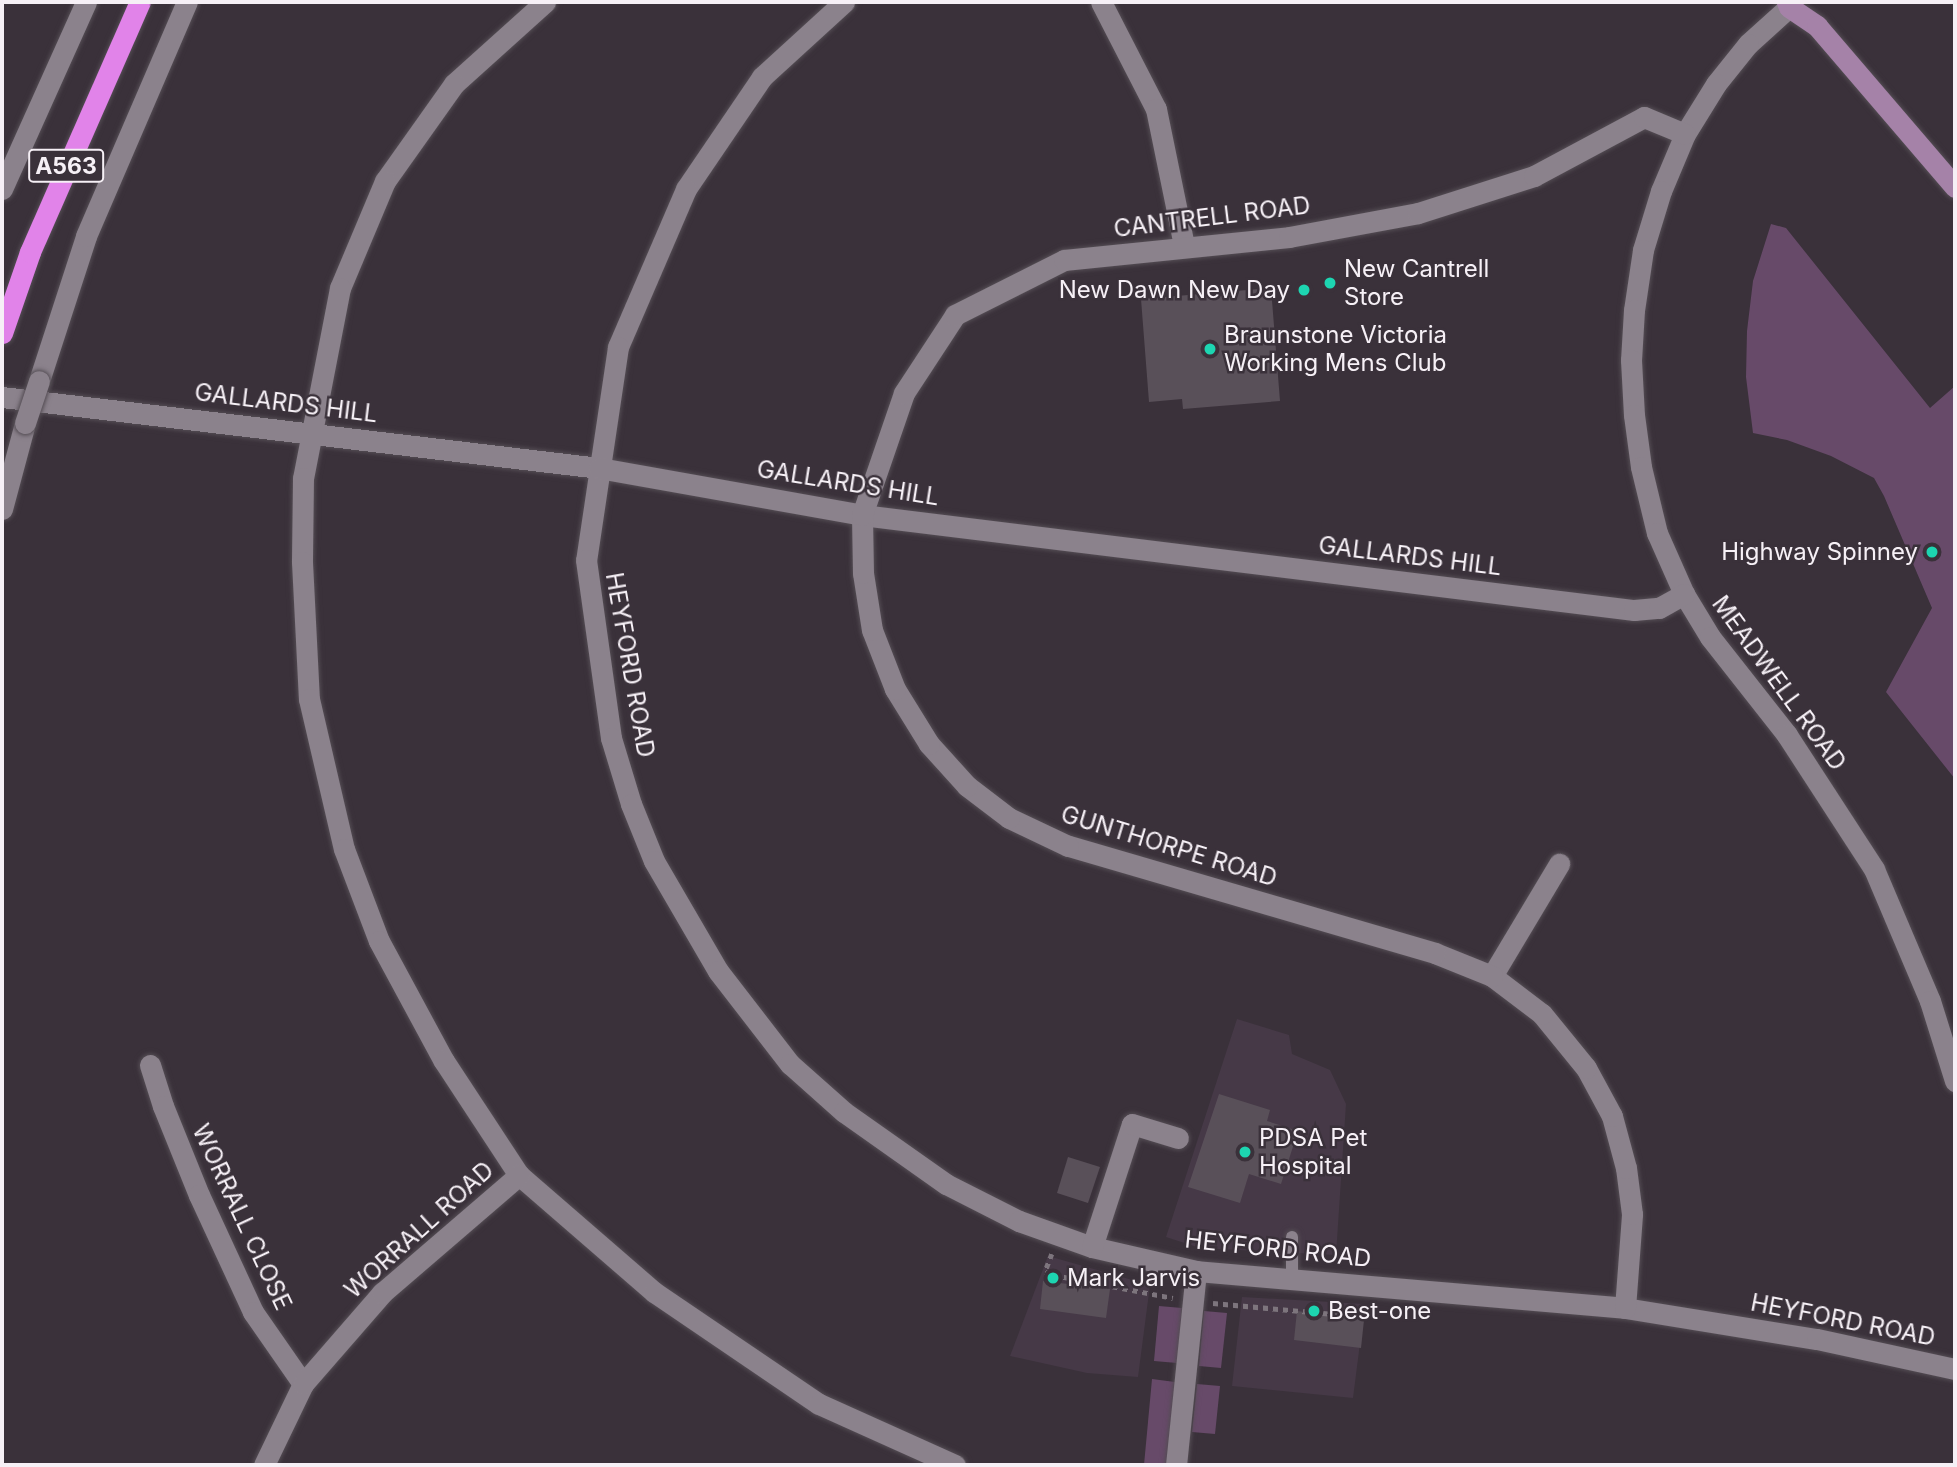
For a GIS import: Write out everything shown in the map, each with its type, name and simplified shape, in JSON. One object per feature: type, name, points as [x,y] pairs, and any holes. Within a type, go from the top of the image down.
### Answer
[{"type":"highway","name":"A563","points":[[2,333],[30,252],[140,2]]},
{"type":"street","points":[[2,189],[86,2]]},
{"type":"street","points":[[2,509],[25,423],[86,236],[187,2]]},
{"type":"street","points":[[545,2],[454,84],[384,181],[340,288],[303,478],[302,562],[309,699],[344,849],[379,941],[443,1061],[519,1175],[654,1292],[819,1404],[955,1465]]},
{"type":"street","name":"HEYFORD ROAD","points":[[844,2],[762,76],[687,189],[618,346],[586,560],[611,738],[631,804],[654,861],[718,971],[790,1063],[873,1133],[958,1190],[1019,1221],[1092,1247],[1196,1271],[1625,1308],[1817,1339],[1955,1369]]},
{"type":"street","points":[[1101,2],[1156,109],[1184,246]]},
{"type":"street","points":[[1788,4],[1817,26],[1953,180]]},
{"type":"street","name":"MEADWELL ROAD","points":[[1788,4],[1748,44],[1716,84],[1685,134],[1661,191],[1643,250],[1634,310],[1631,360],[1634,415],[1641,467],[1657,533],[1684,594],[1710,637],[1787,734],[1874,869],[1930,1001],[1955,1082]]},
{"type":"street","name":"CANTRELL ROAD","points":[[862,515],[904,393],[955,315],[1064,260],[1289,237],[1418,213],[1534,176],[1644,117],[1685,134]]},
{"type":"street","name":"GALLARDS HILL","points":[[2,397],[599,468],[862,515],[1634,610],[1659,608],[1684,594]]},
{"type":"street","name":"GUNTHORPE ROAD","points":[[862,515],[863,573],[872,630],[895,689],[929,744],[967,786],[1009,818],[1068,846],[1435,953],[1492,976],[1542,1014],[1586,1068],[1612,1116],[1626,1168],[1632,1214],[1625,1308]]},
{"type":"street","points":[[1492,976],[1559,864]]},
{"type":"street","name":"WORRALL CLOSE","points":[[150,1065],[163,1106],[199,1195],[253,1312],[303,1384]]},
{"type":"street","points":[[1092,1247],[1132,1124],[1178,1138]]},
{"type":"street","name":"WORRALL ROAD","points":[[264,1465],[303,1384],[382,1293],[519,1175]]},
{"type":"street","points":[[1176,1465],[1196,1271]]},
{"type":"lane","points":[[1292,1237],[1292,1278]]},
{"type":"path","points":[[1047,1268],[1051,1257]]},
{"type":"shaded area","points":[[1771,224],[1786,228],[1930,408],[1955,386],[1955,779],[1886,692],[1932,608],[1874,478],[1831,456],[1787,440],[1753,433],[1746,377],[1747,331],[1753,281]]},
{"type":"shaded area","points":[[1237,1019],[1289,1035],[1292,1054],[1330,1070],[1346,1104],[1336,1255],[1200,1248],[1166,1237]]},
{"type":"shaded area","points":[[1048,1256],[1150,1285],[1138,1377],[1087,1373],[1010,1356]]},
{"type":"shaded area","points":[[1242,1297],[1365,1304],[1353,1398],[1232,1386]]},
{"type":"shaded area","points":[[1159,1306],[1182,1308],[1177,1363],[1154,1361]]},
{"type":"shaded area","points":[[1204,1311],[1227,1313],[1221,1368],[1199,1366]]},
{"type":"shaded area","points":[[1152,1379],[1175,1382],[1167,1465],[1144,1465]]},
{"type":"shaded area","points":[[1197,1384],[1220,1386],[1215,1434],[1192,1432]]},
{"type":"building","name":"Braunstone Victoria Working Mens Club","points":[[1271,288],[1280,401],[1183,409],[1182,399],[1149,402],[1141,299]]},
{"type":"building","name":"PDSA Pet Hospital","points":[[1219,1094],[1270,1110],[1267,1121],[1298,1131],[1281,1184],[1249,1174],[1240,1203],[1188,1187]]},
{"type":"building","points":[[1068,1157],[1100,1167],[1088,1203],[1057,1193]]},
{"type":"building","points":[[1043,1281],[1110,1289],[1106,1318],[1040,1309]]},
{"type":"building","points":[[1297,1311],[1364,1320],[1361,1348],[1294,1340]]},
{"type":"place","name":"New Cantrell Store","points":[[1330,283]]},
{"type":"place","name":"New Dawn New Day","points":[[1304,290]]},
{"type":"place","name":"Braunstone Victoria Working Mens Club","points":[[1210,349]]},
{"type":"place","name":"Highway Spinney","points":[[1932,552]]},
{"type":"place","name":"PDSA Pet Hospital","points":[[1245,1152]]},
{"type":"place","name":"Mark Jarvis","points":[[1053,1278]]},
{"type":"place","name":"Best-one","points":[[1314,1311]]}]
